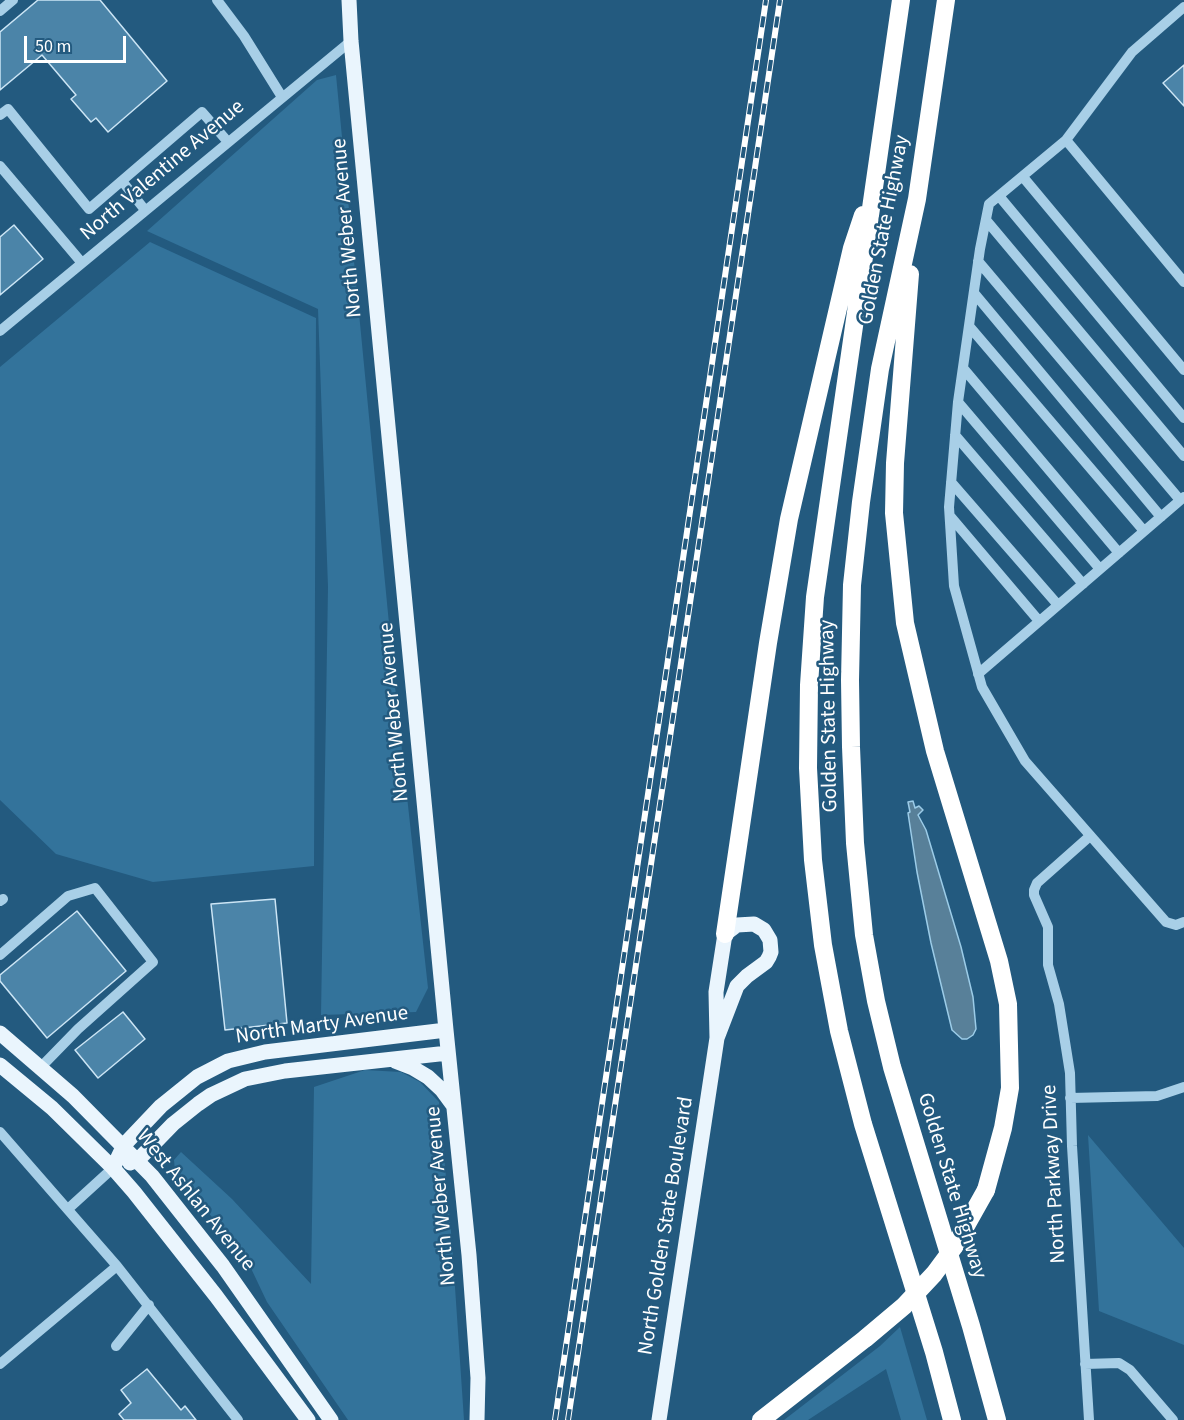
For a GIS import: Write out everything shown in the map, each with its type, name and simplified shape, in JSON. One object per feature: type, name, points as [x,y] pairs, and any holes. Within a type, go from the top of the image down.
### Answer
[{"type":"highway","name":"Golden State Highway","points":[[901,0],[815,597],[809,685],[808,768],[813,860],[823,945],[839,1031],[863,1124],[934,1352],[952,1420]]},
{"type":"highway","name":"Golden State Highway","points":[[946,0],[917,199],[880,369],[852,585],[850,680],[855,843],[864,935],[876,1001],[892,1067],[974,1336],[997,1420]]},
{"type":"highway","points":[[725,934],[768,643],[789,519],[852,248],[880,158]]},
{"type":"highway","points":[[761,1420],[904,1306],[934,1274],[963,1234],[986,1190],[1003,1128],[1010,1088],[1008,1004],[999,961],[935,751],[905,623],[894,513],[898,414],[917,199]]},
{"type":"main road","name":"North Weber Avenue","points":[[349,0],[351,41],[471,1277],[478,1378],[477,1420]]},
{"type":"main road","name":"North Golden State Boulevard","points":[[659,1420],[717,1038],[716,992],[725,934],[737,926],[754,924],[767,935],[771,952],[766,962],[737,986],[717,1038]]},
{"type":"main road","name":"North Marty Avenue","points":[[113,1168],[124,1145],[161,1106],[183,1086],[211,1068],[228,1061],[265,1052],[446,1030]]},
{"type":"main road","name":"West Ashlan Avenue","points":[[0,1033],[40,1067],[138,1160],[223,1266],[331,1420]]},
{"type":"main road","name":"North Marty Avenue","points":[[113,1168],[138,1160],[186,1113],[211,1095],[237,1082],[285,1071],[448,1053]]},
{"type":"main road","points":[[387,1058],[428,1077],[442,1090],[455,1108]]},
{"type":"main road","name":"West Ashlan Avenue","points":[[0,1065],[52,1108],[113,1168],[179,1248],[308,1420]]},
{"type":"street","points":[[0,11],[13,0]]},
{"type":"street","points":[[217,0],[244,36],[282,97]]},
{"type":"street","points":[[1184,7],[1132,52],[1066,140],[989,204],[978,261],[958,402],[950,516],[954,585],[982,687],[1025,761],[1166,922],[1176,925],[1184,922]]},
{"type":"street","name":"North Valentine Avenue","points":[[0,331],[351,41]]},
{"type":"street","points":[[0,115],[8,109],[89,209],[202,112],[228,142]]},
{"type":"street","points":[[1066,140],[1184,282]]},
{"type":"street","points":[[0,166],[82,263]]},
{"type":"street","points":[[1023,177],[1184,370]]},
{"type":"street","points":[[122,181],[145,210]]},
{"type":"street","points":[[999,196],[1184,418]]},
{"type":"street","points":[[986,220],[1184,456]]},
{"type":"street","points":[[978,261],[1182,499],[978,674]]},
{"type":"street","points":[[974,293],[1161,517]]},
{"type":"street","points":[[969,326],[1144,531]]},
{"type":"street","points":[[963,368],[1119,553]]},
{"type":"street","points":[[958,402],[1100,569]]},
{"type":"street","points":[[955,435],[1083,584]]},
{"type":"street","points":[[951,482],[1058,605]]},
{"type":"street","points":[[950,516],[1039,621]]},
{"type":"street","name":"North Parkway Drive","points":[[1089,1420],[1070,1073],[1065,1037],[1048,965],[1048,927],[1034,890],[1037,883],[1090,836]]},
{"type":"street","points":[[0,956],[68,896],[95,888],[153,962],[78,1029],[40,1067]]},
{"type":"street","points":[[1070,1098],[1158,1096],[1184,1088]]},
{"type":"street","points":[[0,1132],[117,1266],[238,1420]]},
{"type":"street","points":[[68,1209],[113,1168]]},
{"type":"street","points":[[0,1364],[117,1266]]},
{"type":"street","points":[[116,1346],[149,1305]]},
{"type":"street","points":[[1085,1364],[1119,1363],[1125,1366],[1173,1420]]},
{"type":"shaded area","points":[[336,75],[396,696],[428,988],[416,1012],[321,1015],[328,587],[318,309],[147,231],[317,80]]},
{"type":"shaded area","points":[[150,242],[316,318],[314,866],[153,882],[56,854],[0,800],[0,367]]},
{"type":"shaded area","points":[[913,801],[915,808],[919,806],[923,810],[918,815],[926,830],[961,947],[973,997],[976,1029],[967,1039],[962,1039],[952,1030],[931,943],[908,813],[910,812],[908,802]]},
{"type":"shaded area","points":[[365,1070],[401,1072],[420,1082],[439,1102],[452,1243],[464,1420],[348,1420],[267,1302],[248,1262],[175,1171],[174,1160],[181,1152],[232,1199],[311,1284],[314,1087]]},
{"type":"shaded area","points":[[1088,1135],[1184,1248],[1184,1345],[1099,1311]]},
{"type":"shaded area","points":[[900,1327],[927,1420],[901,1420],[886,1369],[808,1420],[784,1420],[880,1346]]},
{"type":"building","points":[[38,0],[100,0],[167,81],[108,132],[96,118],[91,122],[71,99],[76,95],[42,55],[0,90],[0,32]]},
{"type":"building","points":[[1184,65],[1184,106],[1163,83]]},
{"type":"building","points":[[14,225],[43,259],[0,295],[0,237]]},
{"type":"building","points":[[275,899],[287,1023],[225,1030],[211,904]]},
{"type":"building","points":[[77,911],[126,971],[47,1038],[0,981],[0,975]]},
{"type":"building","points":[[123,1012],[145,1039],[98,1078],[75,1050]]},
{"type":"building","points":[[147,1369],[181,1410],[185,1406],[196,1420],[124,1420],[119,1414],[131,1403],[121,1390]]},
{"type":"railway","points":[[555,1420],[766,0]]},
{"type":"railway","points":[[568,1420],[780,0]]}]
